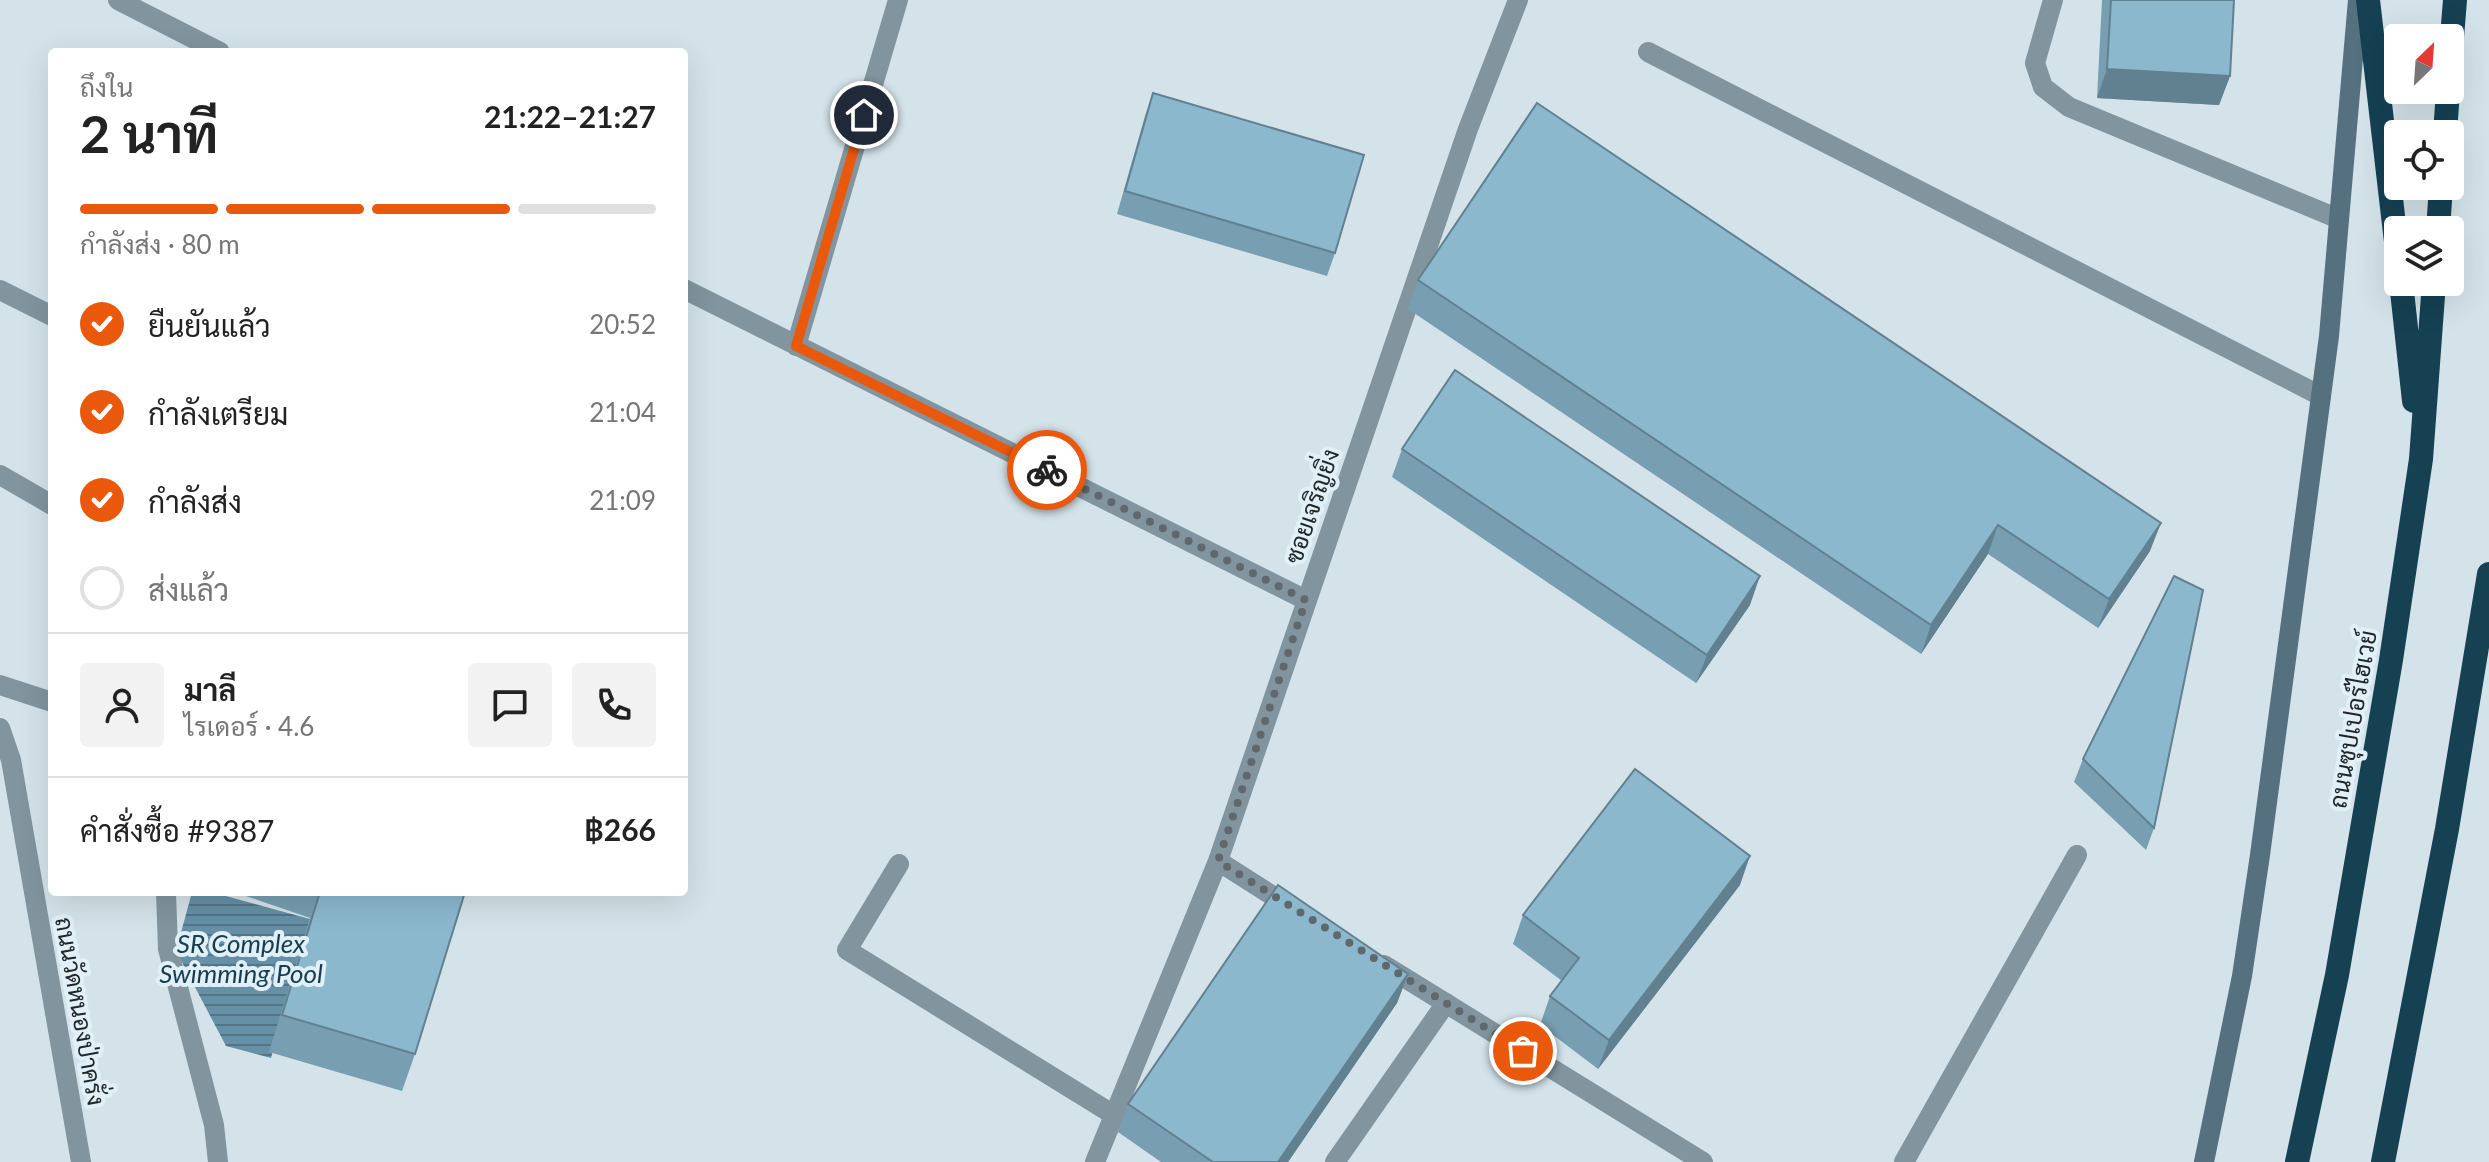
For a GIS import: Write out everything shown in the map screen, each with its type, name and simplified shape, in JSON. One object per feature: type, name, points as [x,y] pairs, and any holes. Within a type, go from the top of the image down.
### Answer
[{"type":"highway","points":[[2368,0],[2393,216]]},
{"type":"highway","points":[[2453,24],[2455,0]]},
{"type":"highway","points":[[2403,296],[2421,459]]},
{"type":"highway","name":"ถนนซุปเปอร์ไฮเวย์","points":[[2297,1162],[2337,975],[2391,660],[2421,459],[2433,296]]},
{"type":"highway","points":[[2383,1162],[2447,829],[2489,574]]},
{"type":"main road","points":[[2204,1162],[2242,976],[2329,336],[2358,0]]},
{"type":"street","points":[[118,0],[212,48]]},
{"type":"street","points":[[796,346],[898,0]]},
{"type":"street","name":"ซอยเจริญยิ่ง","points":[[1095,1162],[1218,861],[1468,129],[1518,0]]},
{"type":"street","points":[[2053,0],[2035,63],[2043,87],[2069,107],[2339,219]]},
{"type":"street","points":[[1648,52],[2321,396]]},
{"type":"street","points":[[0,290],[48,314]]},
{"type":"street","points":[[688,291],[1306,600]]},
{"type":"street","points":[[0,475],[48,503]]},
{"type":"street","points":[[0,685],[48,701]]},
{"type":"street","name":"ถนนวัดหนองป่าครั่ง","points":[[0,728],[11,760],[81,1162]]},
{"type":"street","points":[[1904,1162],[2077,855]]},
{"type":"street","points":[[1218,861],[1312,920]]},
{"type":"street","points":[[899,864],[847,950],[1114,1115]]},
{"type":"street","points":[[166,896],[168,949],[214,1125],[218,1162]]},
{"type":"street","points":[[1365,953],[1703,1162]]},
{"type":"street","points":[[1335,1162],[1446,1003]]},
{"type":"water","name":"SR Complex Swimming Pool","points":[[191,896],[226,896],[310,919],[271,1058],[226,1046],[176,951]]},
{"type":"building","points":[[2111,0],[2234,0],[2230,76],[2107,69]]},
{"type":"building","points":[[1153,93],[1364,155],[1335,253],[1125,191]]},
{"type":"building","points":[[1537,103],[2161,523],[2109,599],[1998,525],[1931,625],[1418,280]]},
{"type":"building","points":[[1455,370],[1760,576],[1707,655],[1402,449]]},
{"type":"building","points":[[2174,576],[2203,590],[2154,828],[2083,759]]},
{"type":"building","points":[[1635,769],[1750,856],[1609,1040],[1550,996],[1579,958],[1523,915]]},
{"type":"building","points":[[1278,885],[1408,974],[1278,1162],[1213,1162],[1128,1104]]},
{"type":"building","points":[[319,896],[464,896],[415,1054],[282,1015]]},
{"type":"way so far","points":[[1047,470],[1306,600],[1218,861],[1523,1051]]},
{"type":"route","points":[[864,115],[796,346],[1047,470]]}]
